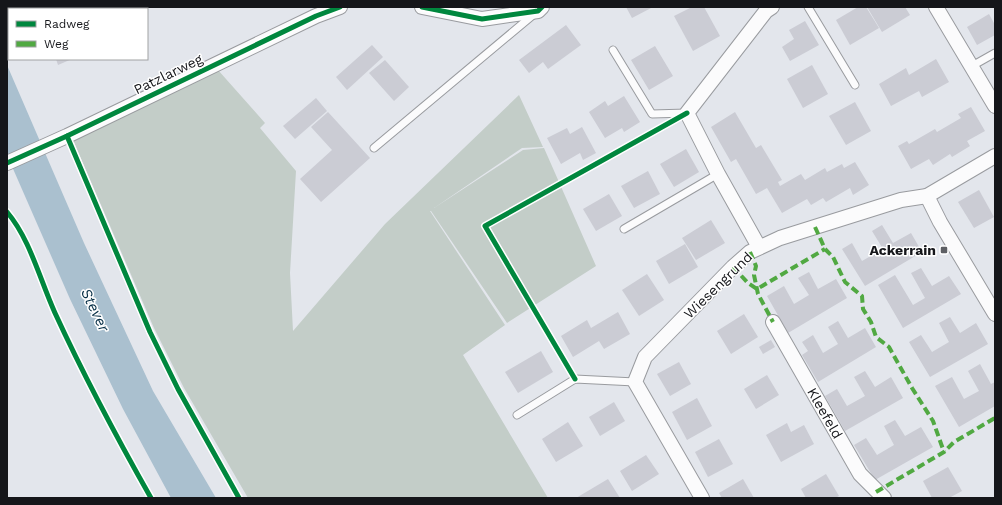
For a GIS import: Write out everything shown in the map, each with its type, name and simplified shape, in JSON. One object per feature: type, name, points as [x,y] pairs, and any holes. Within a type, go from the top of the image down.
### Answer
[{"type":"street","name":"Patzlarweg","points":[[7,163],[316,16],[340,7]]},
{"type":"street","points":[[422,7],[482,19],[540,9]]},
{"type":"street","points":[[759,247],[718,174],[687,113],[766,11],[772,7]]},
{"type":"street","points":[[936,7],[995,106]]},
{"type":"street","name":"Wiesengrund","points":[[635,382],[645,357],[733,267],[750,252],[780,238],[901,200],[927,196],[995,156]]},
{"type":"street","points":[[927,196],[940,222],[995,314]]},
{"type":"street","name":"Kleefeld","points":[[773,322],[860,474],[884,498]]},
{"type":"street","points":[[635,382],[702,498]]},
{"type":"lane","points":[[808,7],[855,85]]},
{"type":"lane","points":[[374,148],[540,9]]},
{"type":"lane","points":[[613,50],[652,114],[687,113]]},
{"type":"lane","points":[[972,66],[995,53]]},
{"type":"lane","points":[[624,230],[718,174]]},
{"type":"lane","points":[[517,415],[576,379],[635,382]]},
{"type":"shaded area","points":[[218,70],[265,123],[260,128],[296,171],[290,273],[293,331],[385,224],[519,95],[543,147],[522,148],[434,208],[523,150],[544,148],[596,266],[507,323],[430,211],[505,325],[463,355],[548,498],[248,498],[184,388],[154,328],[73,140]]},
{"type":"water","name":"Stever","points":[[7,65],[84,243],[153,391],[216,498],[171,498],[123,409],[70,299],[7,155]]},
{"type":"building","points":[[626,7],[653,7],[632,18]]},
{"type":"building","points":[[692,7],[704,7],[720,36],[693,51],[674,16]]},
{"type":"building","points":[[858,7],[866,7],[879,28],[850,45],[836,20]]},
{"type":"building","points":[[867,7],[905,7],[910,15],[882,32]]},
{"type":"building","points":[[989,14],[995,25],[995,35],[977,45],[967,27]]},
{"type":"building","points":[[805,21],[819,45],[790,61],[782,47],[794,39],[789,30]]},
{"type":"building","points":[[566,25],[581,45],[548,69],[543,62],[529,73],[519,60]]},
{"type":"building","points":[[372,45],[383,57],[347,90],[336,77]]},
{"type":"building","points":[[655,46],[673,76],[649,90],[631,60]]},
{"type":"building","points":[[936,59],[949,82],[922,97],[919,91],[891,106],[879,84],[906,68],[909,75]]},
{"type":"building","points":[[56,60],[70,60],[58,65]]},
{"type":"building","points":[[385,60],[409,87],[394,101],[369,73]]},
{"type":"building","points":[[812,65],[828,94],[803,108],[787,79]]},
{"type":"building","points":[[624,96],[640,122],[624,132],[622,128],[605,138],[589,112],[605,101],[608,106]]},
{"type":"building","points":[[316,98],[327,111],[295,139],[283,126]]},
{"type":"building","points":[[855,102],[871,131],[846,145],[829,116]]},
{"type":"building","points":[[971,107],[985,131],[967,141],[970,146],[952,157],[950,154],[933,165],[929,159],[911,169],[898,146],[907,141],[909,144],[935,129],[937,132],[961,118],[958,114]]},
{"type":"building","points":[[328,112],[370,158],[321,202],[300,179],[332,150],[311,127]]},
{"type":"building","points":[[735,112],[756,148],[761,145],[782,180],[778,182],[780,186],[801,174],[805,180],[825,168],[827,172],[842,164],[844,168],[855,162],[869,185],[853,195],[850,188],[826,202],[823,198],[811,205],[807,199],[782,213],[767,188],[756,194],[736,159],[731,162],[711,127]]},
{"type":"building","points":[[582,127],[596,153],[583,160],[580,153],[561,164],[547,138],[567,128],[570,134]]},
{"type":"building","points":[[686,149],[699,172],[674,187],[660,164]]},
{"type":"building","points":[[648,171],[660,194],[634,208],[621,186]]},
{"type":"building","points":[[979,190],[994,217],[974,228],[958,202]]},
{"type":"building","points":[[609,194],[622,216],[596,231],[583,209]]},
{"type":"building","points":[[711,220],[725,243],[696,260],[682,238]]},
{"type":"building","points":[[882,225],[893,243],[911,233],[922,252],[865,286],[842,249],[852,243],[862,261],[883,249],[872,231]]},
{"type":"building","points":[[685,244],[698,267],[669,284],[656,261]]},
{"type":"building","points":[[921,268],[932,286],[949,276],[961,294],[903,328],[878,285],[895,275],[913,305],[925,298],[911,273]]},
{"type":"building","points":[[809,272],[818,289],[836,279],[847,298],[788,333],[767,296],[784,286],[794,304],[809,295],[798,278]]},
{"type":"building","points":[[647,274],[664,300],[639,316],[622,290]]},
{"type":"building","points":[[618,312],[630,334],[604,349],[599,341],[573,357],[561,336],[587,320],[591,328]]},
{"type":"building","points":[[744,314],[758,337],[731,354],[717,331]]},
{"type":"building","points":[[950,317],[960,333],[976,323],[988,344],[930,377],[909,342],[921,335],[932,352],[949,342],[939,323]]},
{"type":"building","points":[[838,321],[848,338],[865,328],[876,347],[818,382],[802,355],[808,351],[802,342],[813,335],[823,353],[838,344],[828,327]]},
{"type":"building","points":[[771,340],[775,347],[763,354],[759,347]]},
{"type":"building","points":[[541,351],[553,372],[518,393],[505,372]]},
{"type":"building","points":[[679,362],[691,384],[670,396],[657,374]]},
{"type":"building","points":[[980,364],[991,384],[995,382],[995,406],[959,427],[935,386],[952,377],[964,399],[979,391],[968,371]]},
{"type":"building","points":[[865,371],[875,387],[891,377],[903,398],[845,431],[825,396],[837,389],[847,406],[865,396],[854,377]]},
{"type":"building","points":[[767,375],[779,395],[756,409],[744,389]]},
{"type":"building","points":[[697,398],[712,426],[687,440],[672,412]]},
{"type":"building","points":[[614,402],[625,421],[600,436],[589,417]]},
{"type":"building","points":[[895,420],[905,436],[921,427],[933,447],[875,480],[854,445],[866,438],[877,455],[894,445],[884,426]]},
{"type":"building","points":[[568,422],[583,446],[556,462],[542,439]]},
{"type":"building","points":[[787,423],[791,432],[804,425],[814,444],[781,462],[766,435]]},
{"type":"building","points":[[719,439],[733,464],[708,477],[695,452]]},
{"type":"building","points":[[646,455],[659,474],[632,491],[620,471]]},
{"type":"building","points":[[948,467],[962,491],[949,498],[932,498],[923,481]]},
{"type":"building","points":[[826,474],[839,496],[835,498],[806,498],[801,489]]},
{"type":"building","points":[[608,479],[620,498],[576,498]]},
{"type":"building","points":[[743,479],[754,498],[722,498],[719,493]]},
{"type":"marked path","points":[[815,227],[825,249],[833,257],[845,282],[862,296],[863,309],[871,322],[876,337],[889,347],[933,421],[944,452]]},
{"type":"marked path","points":[[733,267],[748,283],[757,289],[825,249]]},
{"type":"marked path","points":[[750,252],[756,266],[754,275],[758,294],[773,322]]},
{"type":"marked path","points":[[876,492],[944,452],[954,442],[995,418]]},
{"type":"cycle path","points":[[7,163],[67,136],[316,16],[340,7]]},
{"type":"cycle path","points":[[422,7],[482,19],[538,11],[542,7]]},
{"type":"cycle path","points":[[575,379],[485,226],[687,113]]},
{"type":"cycle path","points":[[67,136],[150,332],[178,389],[239,498]]},
{"type":"cycle path","points":[[7,212],[15,223],[28,247],[55,313],[89,383],[151,498]]},
{"type":"place","name":"Ackerrain","points":[[944,250]]}]
